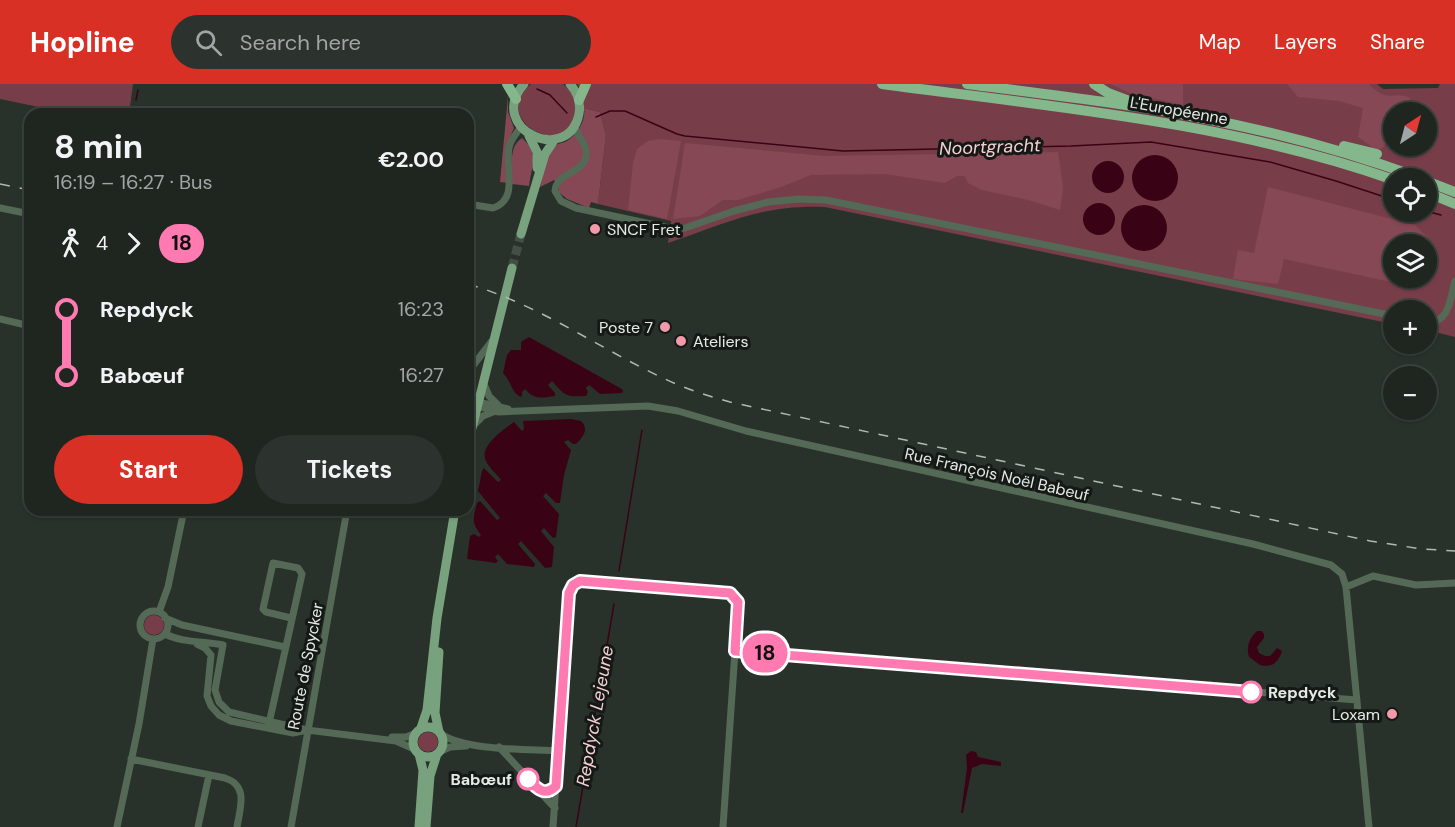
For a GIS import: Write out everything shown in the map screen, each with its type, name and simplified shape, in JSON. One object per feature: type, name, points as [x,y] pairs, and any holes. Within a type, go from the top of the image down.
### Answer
[{"type":"highway","points":[[507,84],[516,99]]},
{"type":"highway","points":[[579,100],[586,84]]},
{"type":"highway","name":"L'Européenne","points":[[882,84],[1100,112],[1208,130],[1281,146],[1383,177]]},
{"type":"highway","name":"L'Européenne","points":[[967,84],[1109,103],[1211,120],[1335,150],[1390,168]]},
{"type":"highway","points":[[1094,84],[1116,97],[1168,107],[1211,120]]},
{"type":"highway","points":[[1256,130],[1303,136],[1377,153]]},
{"type":"highway","points":[[1437,185],[1455,192]]},
{"type":"highway","points":[[1437,197],[1455,204]]},
{"type":"main road","points":[[524,84],[516,99],[515,114],[534,144],[537,155],[535,186]]},
{"type":"main road","points":[[525,131],[540,139],[555,139],[567,134],[579,115],[579,100],[570,84]]},
{"type":"main road","points":[[521,234],[546,152],[555,139]]},
{"type":"main road","points":[[474,417],[512,268]]},
{"type":"main road","points":[[419,827],[423,770],[413,741],[427,710],[438,613],[454,516]]},
{"type":"main road","points":[[426,827],[430,780],[443,742],[435,720],[435,704],[446,566]]},
{"type":"main road","points":[[418,731],[430,727],[440,733]]},
{"type":"main road","points":[[417,752],[427,757],[438,753]]},
{"type":"street","points":[[574,125],[586,152],[583,164],[559,180],[555,188],[558,197],[564,203],[590,212],[677,229],[768,202],[799,199],[826,200],[1383,314]]},
{"type":"street","points":[[474,205],[493,208],[501,205],[507,198],[510,187],[509,147],[512,138],[525,131]]},
{"type":"street","points":[[567,134],[574,135],[582,142]]},
{"type":"street","points":[[0,208],[24,213]]},
{"type":"street","points":[[1437,322],[1444,317],[1455,281]]},
{"type":"street","points":[[0,320],[24,325]]},
{"type":"street","points":[[474,364],[493,339]]},
{"type":"street","points":[[483,381],[491,399],[502,408]]},
{"type":"street","name":"Rue François Noël Babeuf","points":[[477,404],[517,410]]},
{"type":"street","name":"Rue François Noël Babeuf","points":[[477,404],[493,412],[634,405],[670,409],[746,431],[1324,562],[1341,572],[1346,587]]},
{"type":"street","points":[[474,426],[481,418],[493,412]]},
{"type":"street","points":[[166,632],[168,623],[162,615],[183,516]]},
{"type":"street","name":"Route de Spycker","points":[[291,827],[346,516]]},
{"type":"street","points":[[269,725],[301,572],[298,568],[273,562],[264,610],[291,618]]},
{"type":"street","points":[[1369,827],[1346,587],[1373,576],[1416,585],[1455,583]]},
{"type":"street","points":[[554,827],[569,593],[576,582],[585,580],[730,593],[738,602],[723,827]]},
{"type":"street","points":[[182,625],[166,632],[160,638],[153,639],[143,634],[140,627],[141,621],[149,612],[162,615],[182,625],[285,647]]},
{"type":"street","points":[[166,632],[174,638],[223,645],[215,687],[216,696],[223,707],[231,713],[269,725]]},
{"type":"street","points":[[117,827],[153,639]]},
{"type":"street","points":[[194,642],[212,655],[207,690],[208,701],[212,708],[229,720],[377,737],[402,742],[417,752]]},
{"type":"street","points":[[735,651],[1357,700]]},
{"type":"street","points":[[377,737],[406,737],[418,731]]},
{"type":"street","points":[[440,733],[453,740],[478,746]]},
{"type":"street","points":[[438,753],[450,747],[478,746],[558,751]]},
{"type":"street","points":[[499,747],[555,808]]},
{"type":"street","points":[[131,759],[230,780],[240,789],[242,798],[237,827]]},
{"type":"street","points":[[198,827],[209,775]]},
{"type":"street","points":[[536,788],[546,792],[556,786]]},
{"type":"shaded area","points":[[0,84],[133,84],[130,108],[44,108],[0,99]]},
{"type":"shaded area","points":[[531,84],[563,84],[569,90],[574,100],[575,113],[569,127],[559,134],[546,135],[534,130],[524,122],[519,111],[520,98]]},
{"type":"shaded area","points":[[577,84],[1377,84],[1383,89],[1438,88],[1440,84],[1455,84],[1455,337],[1437,332],[1437,300],[1383,300],[1383,322],[825,207],[763,212],[726,222],[668,243],[671,221],[598,204],[606,135],[600,112],[584,108],[584,95]]},
{"type":"shaded area","points":[[1110,84],[1182,84],[1183,105],[1130,93]]},
{"type":"shaded area","points":[[1287,84],[1369,84],[1381,94],[1401,95],[1411,99],[1405,102],[1383,102],[1383,148],[1376,150],[1358,137],[1363,108],[1339,101],[1298,97]]},
{"type":"shaded area","points":[[508,96],[508,112],[514,128],[508,142],[508,183],[500,182]]},
{"type":"shaded area","points":[[584,108],[600,112],[606,135],[598,204],[591,202],[589,208],[567,199],[559,192],[554,180],[540,187],[551,151],[578,131],[584,117]]},
{"type":"shaded area","points":[[522,138],[531,149],[533,160],[529,186],[512,184],[513,152]]},
{"type":"shaded area","points":[[660,139],[681,141],[667,219],[628,210],[633,163],[637,149],[648,141]]},
{"type":"shaded area","points":[[685,143],[825,156],[1058,152],[1063,188],[1060,210],[982,190],[968,183],[965,176],[957,176],[945,183],[885,174],[811,175],[738,200],[723,200],[700,216],[673,219]]},
{"type":"shaded area","points":[[1155,155],[1171,162],[1178,178],[1171,194],[1155,201],[1139,194],[1132,178],[1139,162]]},
{"type":"shaded area","points":[[1108,161],[1119,166],[1124,177],[1119,188],[1108,193],[1097,188],[1092,177],[1097,166]]},
{"type":"shaded area","points":[[1268,187],[1383,217],[1383,222],[1403,222],[1415,225],[1424,234],[1383,234],[1383,280],[1284,259],[1278,284],[1233,279],[1238,250],[1254,253]]},
{"type":"shaded area","points":[[1099,203],[1110,208],[1115,219],[1110,230],[1099,235],[1088,230],[1083,219],[1088,208]]},
{"type":"shaded area","points":[[1144,205],[1160,212],[1167,228],[1160,244],[1144,251],[1128,244],[1121,228],[1128,212]]},
{"type":"shaded area","points":[[529,337],[620,388],[623,390],[622,393],[600,394],[589,385],[586,388],[588,392],[586,396],[570,396],[563,393],[552,381],[548,385],[555,396],[535,397],[525,389],[521,397],[513,390],[503,373],[507,355],[511,350],[521,350],[521,342]]},
{"type":"shaded area","points":[[571,419],[581,421],[585,430],[576,444],[568,440],[564,442],[571,450],[560,503],[556,503],[546,493],[543,496],[559,514],[556,537],[553,538],[544,528],[541,531],[554,547],[552,567],[545,568],[521,541],[518,544],[535,564],[534,567],[507,564],[498,554],[495,557],[498,561],[496,563],[467,559],[470,536],[474,534],[479,537],[481,535],[474,520],[477,503],[480,501],[497,520],[500,518],[478,491],[484,468],[498,482],[501,480],[484,456],[489,444],[514,422],[522,431],[523,421]]},
{"type":"shaded area","points":[[154,615],[161,618],[164,625],[161,632],[154,635],[147,632],[144,625],[147,618]]},
{"type":"shaded area","points":[[1257,631],[1262,631],[1264,634],[1264,638],[1257,647],[1259,653],[1270,656],[1277,648],[1282,651],[1279,659],[1271,665],[1260,665],[1249,657],[1249,643]]},
{"type":"shaded area","points":[[428,732],[435,735],[438,742],[435,749],[428,752],[421,749],[418,742],[421,735]]},
{"type":"shaded area","points":[[971,751],[976,752],[978,757],[1001,762],[1001,766],[982,764],[972,768],[963,813],[961,813],[967,768],[966,755]]},
{"type":"waterway","name":"Noortgracht","points":[[537,89],[550,95],[567,113]]},
{"type":"waterway","points":[[136,100],[138,90]]},
{"type":"waterway","name":"Noortgracht","points":[[596,117],[610,111],[625,111],[685,136],[843,151],[1151,142],[1270,162],[1383,196]]},
{"type":"waterway","name":"Noortgracht","points":[[1437,214],[1441,215]]},
{"type":"waterway","name":"Repdyck Lejeune","points":[[619,571],[642,430]]},
{"type":"waterway","name":"Repdyck Lejeune","points":[[576,827],[614,604]]},
{"type":"tunnel","points":[[512,268],[521,234]]},
{"type":"railway","points":[[0,184],[24,189]]},
{"type":"railway","points":[[474,286],[520,303],[673,383],[730,402],[1370,541],[1422,549],[1455,551]]},
{"type":"bus line","name":"18","points":[[528,779],[544,792],[556,786],[569,593],[573,585],[580,581],[730,593],[736,597],[738,602],[735,651],[1251,692]]},
{"type":"place","name":"SNCF Fret","points":[[595,229]]},
{"type":"place","name":"Poste 7","points":[[665,327]]},
{"type":"place","name":"Ateliers","points":[[681,341]]},
{"type":"place","name":"Repdyck","points":[[1251,692]]},
{"type":"place","name":"Loxam","points":[[1392,714]]},
{"type":"place","name":"Babœuf","points":[[528,779]]}]
